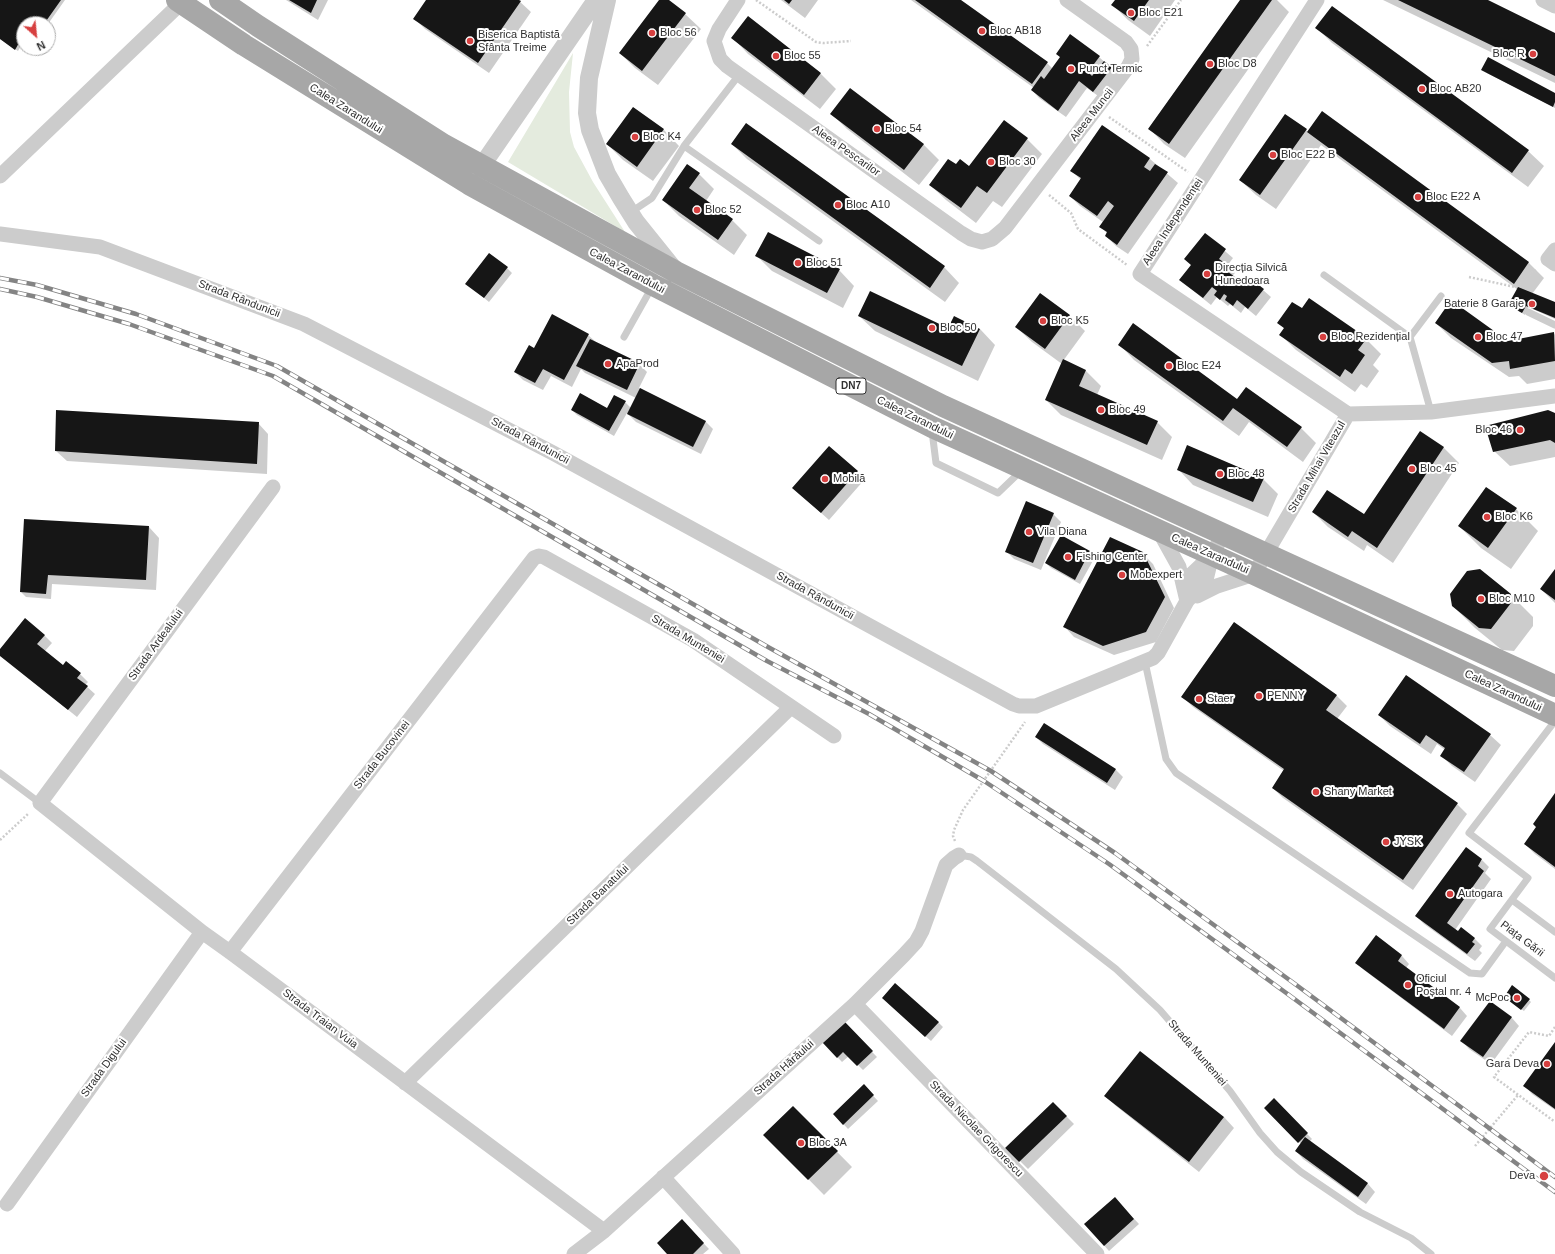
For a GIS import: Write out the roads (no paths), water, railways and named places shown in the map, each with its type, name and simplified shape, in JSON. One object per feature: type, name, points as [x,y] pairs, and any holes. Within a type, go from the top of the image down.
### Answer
[{"type":"main road","name":"Calea Zarandului","points":[[220,0],[258,26],[437,140],[676,272],[943,406],[1555,686]]},
{"type":"main road","name":"Calea Zarandului","points":[[179,1],[244,45],[468,184],[652,285],[932,427],[1254,574],[1555,715]]},
{"type":"street","points":[[468,184],[482,166],[596,0]]},
{"type":"street","points":[[607,0],[589,78],[587,113],[590,130],[607,174],[630,212],[676,272]]},
{"type":"street","name":"Aleea Pescarilor","points":[[738,0],[719,29],[714,41],[720,59],[727,66],[971,239],[982,242],[992,239]]},
{"type":"street","name":"Aleea Muncii","points":[[992,239],[1005,228],[1038,186],[1128,68],[1132,59],[1131,49],[1126,42],[1066,0]]},
{"type":"street","name":"Aleea Independenței","points":[[1317,0],[1140,274],[1348,414]]},
{"type":"street","points":[[1542,0],[1555,6]]},
{"type":"street","points":[[0,176],[179,1]]},
{"type":"street","name":"Strada Rândunicii","points":[[0,234],[100,247],[304,324],[553,452],[1013,704],[1024,707],[1036,706],[1145,662]]},
{"type":"street","name":"Strada Mihai Viteazul","points":[[1254,574],[1348,414],[1431,412],[1555,396]]},
{"type":"street","name":"Strada Ardealului","points":[[40,803],[273,487]]},
{"type":"street","points":[[1160,531],[1178,567],[1187,601]]},
{"type":"street","points":[[1145,662],[1153,658],[1158,653],[1187,601],[1192,574],[1212,555],[1223,534]]},
{"type":"street","name":"Strada Munteniei","points":[[534,558],[539,556],[544,557],[694,640],[834,736]]},
{"type":"street","name":"Strada Bucovinei","points":[[230,952],[534,558]]},
{"type":"street","points":[[1187,601],[1217,586],[1254,574]]},
{"type":"street","name":"Strada Banatului","points":[[405,1083],[791,707]]},
{"type":"street","name":"Strada Traian Vuia","points":[[40,803],[202,932],[604,1231]]},
{"type":"street","name":"Strada Hărăului","points":[[574,1254],[604,1231],[855,1004],[904,956],[916,942],[929,914],[946,865],[959,855]]},
{"type":"street","name":"Strada Digului","points":[[7,1204],[202,932]]},
{"type":"street","name":"Strada Nicolae Grigorescu","points":[[855,1004],[1097,1254]]},
{"type":"street","points":[[663,1177],[734,1254]]},
{"type":"lane","points":[[630,212],[652,198],[684,146],[739,75]]},
{"type":"lane","points":[[684,146],[819,241]]},
{"type":"lane","points":[[1324,275],[1410,337],[1431,412]]},
{"type":"lane","points":[[624,337],[652,285]]},
{"type":"lane","points":[[1410,337],[1441,296]]},
{"type":"lane","points":[[1528,312],[1555,325]]},
{"type":"lane","points":[[932,427],[936,463],[998,493],[1024,469]]},
{"type":"lane","points":[[1145,662],[1166,759],[1176,773],[1470,973],[1482,974],[1506,941]]},
{"type":"lane","points":[[1555,721],[1469,833],[1528,878],[1512,900],[1555,932]]},
{"type":"lane","points":[[0,773],[40,803]]},
{"type":"lane","name":"Strada Munteniei","points":[[959,855],[971,857],[983,866],[1116,970],[1160,1010],[1230,1091],[1260,1133],[1277,1152],[1301,1172],[1360,1212],[1411,1238],[1431,1254]]},
{"type":"lane","name":"Piața Gării","points":[[1512,900],[1490,929],[1555,978]]},
{"type":"railway","points":[[0,278],[37,285],[136,314],[277,366],[768,647],[991,771],[1115,853],[1295,984],[1555,1177]]},
{"type":"railway","points":[[0,289],[37,297],[129,324],[273,376],[767,661],[869,714],[984,781],[1109,864],[1555,1192]]},
{"type":"place","name":"Bloc E21","points":[[1131,13]]},
{"type":"place","name":"Bloc AB18","points":[[982,31]]},
{"type":"place","name":"Bloc 56","points":[[652,33]]},
{"type":"place","name":"Biserica Baptistă Sfânta Treime","points":[[470,41]]},
{"type":"place","name":"Bloc R","points":[[1533,54]]},
{"type":"place","name":"Bloc 55","points":[[776,56]]},
{"type":"place","name":"Bloc D8","points":[[1210,64]]},
{"type":"place","name":"Punct Termic","points":[[1071,69]]},
{"type":"place","name":"Bloc AB20","points":[[1422,89]]},
{"type":"place","name":"Bloc 54","points":[[877,129]]},
{"type":"place","name":"Bloc K4","points":[[635,137]]},
{"type":"place","name":"Bloc E22 B","points":[[1273,155]]},
{"type":"place","name":"Bloc 30","points":[[991,162]]},
{"type":"place","name":"Bloc E22 A","points":[[1418,197]]},
{"type":"place","name":"Bloc A10","points":[[838,205]]},
{"type":"place","name":"Bloc 52","points":[[697,210]]},
{"type":"place","name":"Bloc 51","points":[[798,263]]},
{"type":"place","name":"Direcția Silvică Hunedoara","points":[[1207,274]]},
{"type":"place","name":"Baterie 8 Garaje","points":[[1532,304]]},
{"type":"place","name":"Bloc K5","points":[[1043,321]]},
{"type":"place","name":"Bloc 50","points":[[932,328]]},
{"type":"place","name":"Bloc Rezidențial","points":[[1323,337]]},
{"type":"place","name":"Bloc 47","points":[[1478,337]]},
{"type":"place","name":"ApaProd","points":[[608,364]]},
{"type":"place","name":"Bloc E24","points":[[1169,366]]},
{"type":"place","name":"Bloc 49","points":[[1101,410]]},
{"type":"place","name":"Bloc 46","points":[[1520,430]]},
{"type":"place","name":"Bloc 45","points":[[1412,469]]},
{"type":"place","name":"Bloc 48","points":[[1220,474]]},
{"type":"place","name":"Mobilă","points":[[825,479]]},
{"type":"place","name":"Bloc K6","points":[[1487,517]]},
{"type":"place","name":"Vila Diana","points":[[1029,532]]},
{"type":"place","name":"Fishing Center","points":[[1068,557]]},
{"type":"place","name":"Mobexpert","points":[[1122,575]]},
{"type":"place","name":"Bloc M10","points":[[1481,599]]},
{"type":"place","name":"PENNY","points":[[1259,696]]},
{"type":"place","name":"Staer","points":[[1199,699]]},
{"type":"place","name":"Shany Market","points":[[1316,792]]},
{"type":"place","name":"JYSK","points":[[1386,842]]},
{"type":"place","name":"Autogara","points":[[1450,894]]},
{"type":"place","name":"Oficiul Poștal nr. 4","points":[[1408,985]]},
{"type":"place","name":"McPoc","points":[[1517,998]]},
{"type":"place","name":"Gara Deva","points":[[1547,1064]]},
{"type":"place","name":"Bloc 3A","points":[[801,1143]]},
{"type":"place","name":"Deva","points":[[1544,1176]]}]
